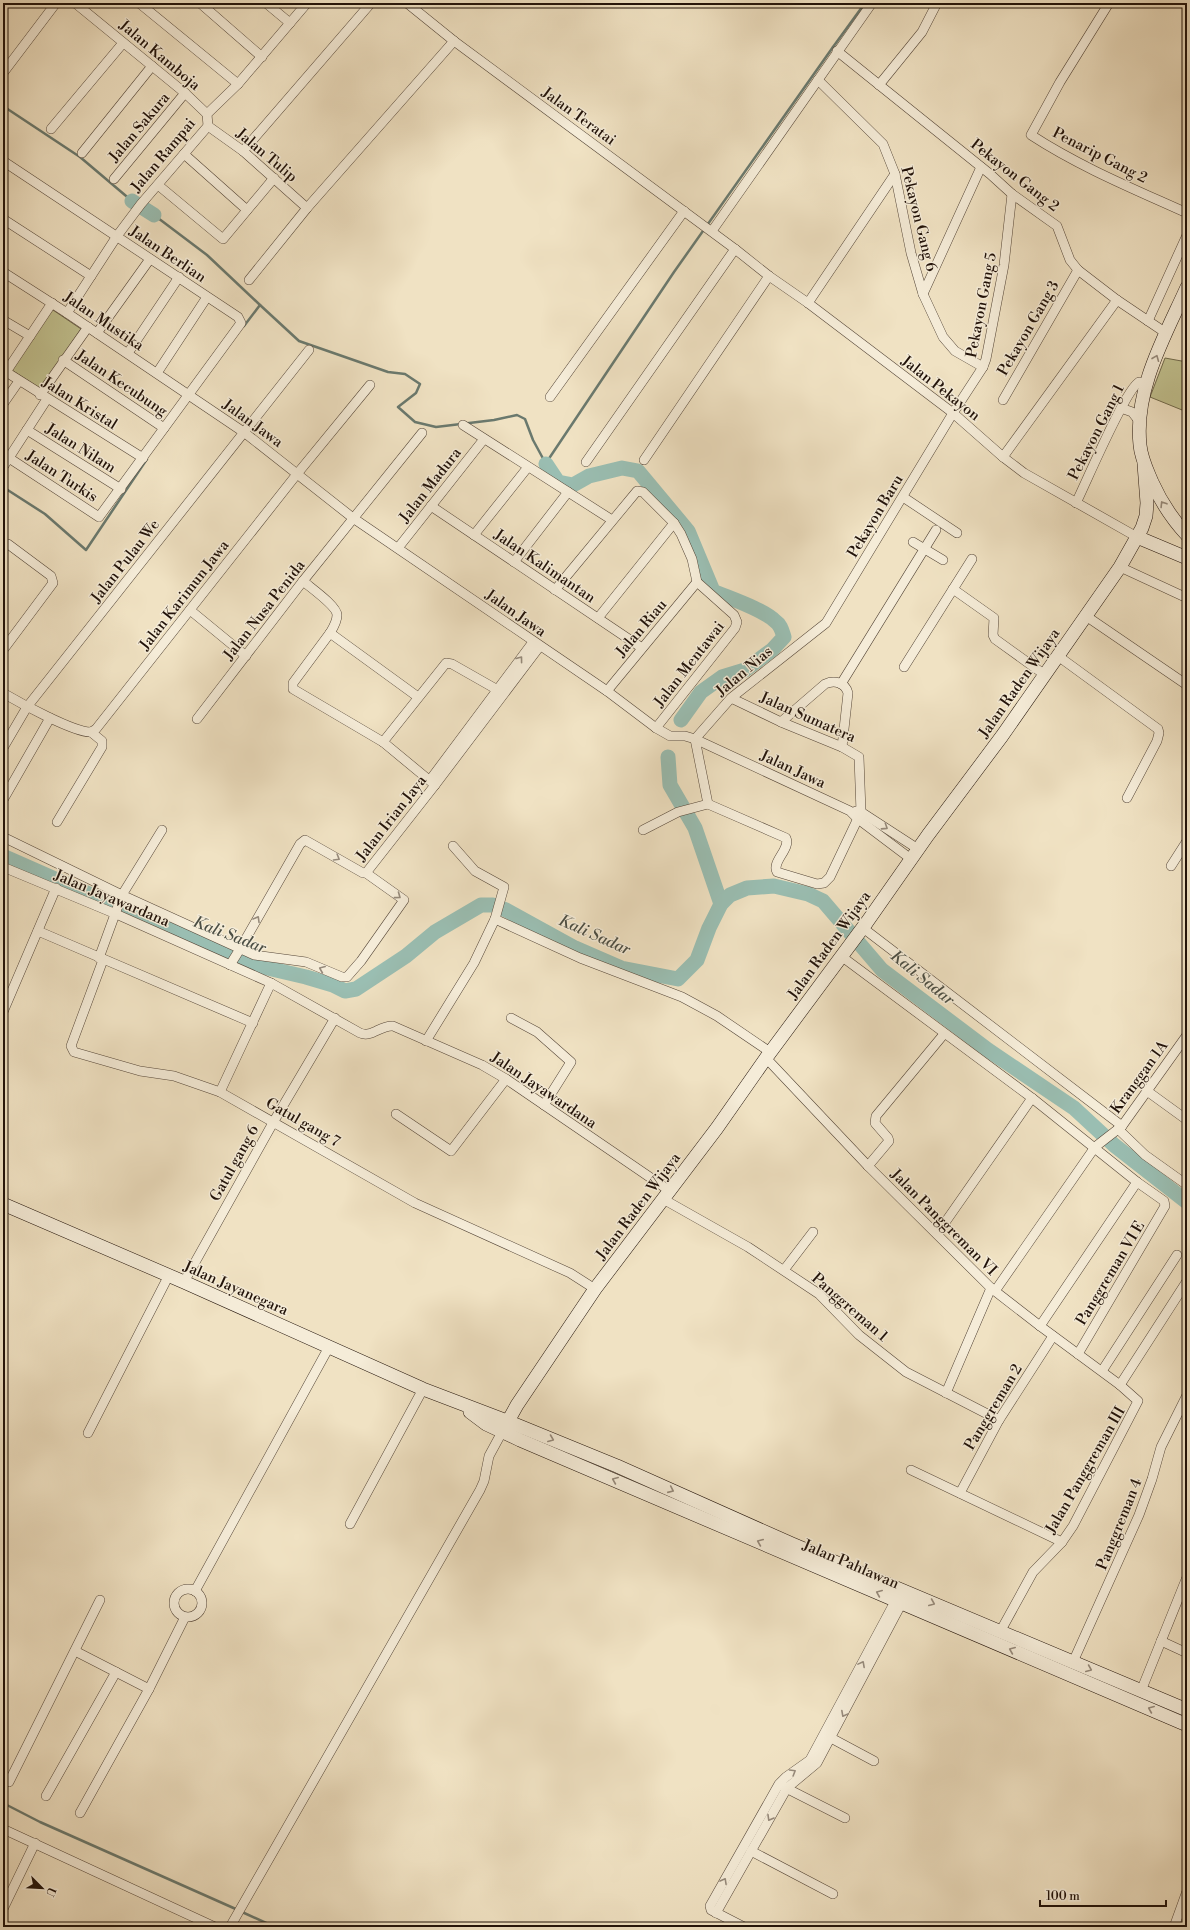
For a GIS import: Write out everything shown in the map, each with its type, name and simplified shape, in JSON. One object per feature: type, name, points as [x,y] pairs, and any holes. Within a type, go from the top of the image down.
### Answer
[{"type":"main road","points":[[1187,287],[1166,333],[1143,393],[1139,422],[1140,445],[1144,464],[1161,502],[1187,535]]},
{"type":"main road","name":"Jalan Raden Wijaya","points":[[505,1426],[595,1289],[861,930],[1002,736],[1120,567],[1137,537],[1146,516],[1147,503],[1144,464]]},
{"type":"main road","points":[[1137,537],[1187,558]]},
{"type":"main road","name":"Jalan Jayanegara","points":[[3,1204],[184,1282],[455,1402],[505,1426]]},
{"type":"main road","name":"Jalan Pahlawan","points":[[505,1426],[1051,1660],[1187,1725]]},
{"type":"main road","name":"Jalan Pahlawan","points":[[901,1596],[1000,1632],[1051,1660],[1073,1662],[1187,1710]]},
{"type":"street","points":[[3,73],[56,3]]},
{"type":"street","name":"Jalan Kamboja","points":[[75,3],[185,93],[207,114]]},
{"type":"street","name":"Jalan Kamboja","points":[[139,3],[238,84]]},
{"type":"street","points":[[200,3],[262,57]]},
{"type":"street","points":[[266,3],[290,23]]},
{"type":"street","name":"Jalan Rampai","points":[[67,313],[134,212],[208,126],[207,114],[238,84],[307,3]]},
{"type":"street","points":[[243,151],[371,3]]},
{"type":"street","points":[[707,228],[818,80],[872,3]]},
{"type":"street","points":[[879,85],[922,32],[937,3]]},
{"type":"street","name":"Penarip Gang 2","points":[[1109,3],[1060,82],[1031,135],[1060,154],[1187,213]]},
{"type":"street","name":"Jalan Teratai","points":[[409,4],[454,41],[735,249]]},
{"type":"street","points":[[249,280],[307,208],[454,41]]},
{"type":"street","points":[[51,129],[123,43]]},
{"type":"street","name":"Pekayon Gang 2","points":[[837,51],[981,167],[1012,194],[1057,226],[1070,260],[1078,270],[1117,300],[1166,333]]},
{"type":"street","points":[[82,153],[152,66]]},
{"type":"street","name":"Pekayon Gang 6","points":[[818,80],[876,136],[886,151],[895,174],[911,253],[923,294],[946,342],[955,351],[983,367]]},
{"type":"street","name":"Jalan Sakura","points":[[114,179],[185,93]]},
{"type":"street","name":"Jalan Tulip","points":[[208,126],[243,151],[307,208]]},
{"type":"street","points":[[184,154],[247,210]]},
{"type":"street","name":"Jalan Berlian","points":[[3,161],[238,317],[241,323],[191,396]]},
{"type":"street","points":[[923,294],[981,167]]},
{"type":"street","points":[[808,303],[895,174]]},
{"type":"street","points":[[158,185],[220,238],[225,238],[274,178]]},
{"type":"street","name":"Pekayon Gang 5","points":[[953,413],[983,367],[986,359],[1004,265],[1012,194]]},
{"type":"street","points":[[550,397],[684,210]]},
{"type":"street","points":[[3,219],[91,276]]},
{"type":"street","points":[[1148,321],[1187,235]]},
{"type":"street","points":[[586,462],[735,249]]},
{"type":"street","name":"Jalan Pekayon","points":[[735,249],[768,276],[808,303],[953,413],[1003,457],[1034,479],[1137,537]]},
{"type":"street","points":[[97,333],[150,259]]},
{"type":"street","name":"Pekayon Gang 3","points":[[1003,400],[1078,270]]},
{"type":"street","name":"Jalan Mustika","points":[[3,272],[128,353],[191,396]]},
{"type":"street","points":[[644,460],[768,276]]},
{"type":"street","points":[[128,353],[179,277]]},
{"type":"street","points":[[156,372],[208,297]]},
{"type":"street","points":[[1003,457],[1117,300]]},
{"type":"street","points":[[4,371],[52,303]]},
{"type":"street","points":[[3,320],[30,336]]},
{"type":"street","points":[[3,467],[27,430],[63,360],[88,327]]},
{"type":"street","name":"Jalan Pulau We","points":[[3,748],[28,708],[309,350]]},
{"type":"street","name":"Jalan Kecubung","points":[[63,360],[164,428]]},
{"type":"street","name":"Jalan Kristal","points":[[4,371],[143,458]]},
{"type":"street","points":[[3,404],[19,381]]},
{"type":"street","name":"Pekayon Gang 1","points":[[1076,503],[1121,408],[1133,387],[1139,382],[1147,383]]},
{"type":"street","name":"Jalan Karimun Jawa","points":[[91,732],[96,729],[297,474],[370,385]]},
{"type":"street","points":[[121,489],[164,428],[191,396]]},
{"type":"street","name":"Jalan Jawa","points":[[191,396],[245,433],[354,518],[536,644],[607,691],[656,728],[670,736],[685,736],[695,739],[860,815],[915,854]]},
{"type":"street","points":[[1121,408],[1132,412],[1139,422]]},
{"type":"street","name":"Pekayon Baru","points":[[817,631],[833,614],[953,413]]},
{"type":"street","points":[[463,425],[612,520]]},
{"type":"street","name":"Jalan Nilam","points":[[27,430],[121,489]]},
{"type":"street","name":"Jalan Nusa Penida","points":[[197,719],[303,581],[422,433]]},
{"type":"street","name":"Jalan Madura","points":[[398,548],[484,439]]},
{"type":"street","name":"Jalan Turkis","points":[[9,458],[99,517],[121,489]]},
{"type":"street","points":[[474,535],[528,467]]},
{"type":"street","points":[[556,590],[612,520],[636,492],[639,491],[643,492],[674,523],[689,550],[697,582]]},
{"type":"street","points":[[514,562],[568,492]]},
{"type":"street","points":[[903,497],[957,533]]},
{"type":"street","name":"Jalan Kalimantan","points":[[431,506],[642,648]]},
{"type":"street","points":[[598,618],[674,523]]},
{"type":"street","points":[[841,684],[936,530]]},
{"type":"street","points":[[913,542],[943,560]]},
{"type":"street","points":[[3,650],[53,584],[51,576],[8,544]]},
{"type":"street","points":[[904,667],[972,559]]},
{"type":"street","points":[[1120,567],[1187,598]]},
{"type":"street","points":[[303,581],[337,612],[337,620],[330,633],[293,683],[293,689],[383,742],[433,783]]},
{"type":"street","name":"Jalan Mentawai","points":[[656,728],[735,628],[737,622],[734,614],[697,582]]},
{"type":"street","name":"Jalan Riau","points":[[607,691],[697,582]]},
{"type":"street","points":[[953,589],[994,618],[993,635],[995,639],[1045,675]]},
{"type":"street","points":[[190,610],[246,656]]},
{"type":"street","points":[[1086,616],[1187,685]]},
{"type":"street","name":"Jalan Nias","points":[[695,739],[730,698],[817,631]]},
{"type":"street","points":[[330,633],[418,697]]},
{"type":"street","name":"Jalan Irian Jaya","points":[[235,957],[302,841],[308,841],[363,873],[366,873],[536,644]]},
{"type":"street","points":[[1058,656],[1158,729],[1159,733],[1157,741],[1127,798]]},
{"type":"street","points":[[383,742],[444,665],[449,663],[501,691]]},
{"type":"street","points":[[781,722],[825,684],[834,682],[841,684],[846,688],[848,693],[842,747]]},
{"type":"street","points":[[3,693],[28,708],[50,718],[82,731],[91,732],[102,741],[102,748],[57,822]]},
{"type":"street","name":"Jalan Sumatera","points":[[730,698],[781,722],[855,753],[860,760],[860,815]]},
{"type":"street","points":[[3,800],[50,718]]},
{"type":"street","points":[[695,739],[708,804]]},
{"type":"street","points":[[643,830],[678,812],[708,804],[784,836],[787,842],[776,867],[776,871],[821,884],[830,877],[860,815]]},
{"type":"street","name":"Gatul gang 7","points":[[162,830],[119,904],[71,1046],[74,1052],[140,1072],[174,1076],[220,1092],[274,1121],[415,1203],[556,1267],[595,1289]]},
{"type":"street","points":[[3,837],[119,904],[235,957],[306,962],[342,978],[347,977],[361,961],[404,900],[366,873]]},
{"type":"street","points":[[1171,866],[1187,841]]},
{"type":"street","points":[[426,1041],[474,963],[495,917],[504,887],[475,871],[453,846]]},
{"type":"street","name":"Jalan Jayawardana","points":[[3,867],[56,888],[119,904],[235,957],[271,983],[366,1035],[389,1026],[482,1065],[506,1079],[666,1195]]},
{"type":"street","points":[[3,1010],[56,888]]},
{"type":"street","name":"Jalan Panggreman VI","points":[[495,917],[580,958],[682,997],[717,1016],[768,1055],[868,1166],[993,1289],[1053,1336],[1120,1385]]},
{"type":"street","points":[[861,930],[1117,1130],[1145,1155],[1187,1184]]},
{"type":"street","points":[[38,931],[100,959],[253,1023]]},
{"type":"street","points":[[841,955],[944,1034],[1098,1144],[1137,1182],[1040,1326]]},
{"type":"street","points":[[220,1092],[271,983]]},
{"type":"street","name":"Gatul gang 6","points":[[184,1282],[274,1121],[335,1018]]},
{"type":"street","points":[[511,1018],[537,1032],[571,1062],[544,1106]]},
{"type":"street","points":[[868,1166],[889,1141],[875,1123],[876,1116],[944,1034]]},
{"type":"street","name":"Kranggan 1A","points":[[946,1393],[993,1289],[1098,1144],[1117,1130],[1186,1038]]},
{"type":"street","points":[[396,1114],[450,1151],[506,1079]]},
{"type":"street","points":[[1147,1091],[1187,1120]]},
{"type":"street","points":[[937,1234],[1032,1098]]},
{"type":"street","name":"Panggreman VI E","points":[[1078,1354],[1165,1206],[1164,1201],[1137,1182]]},
{"type":"street","name":"Panggreman 1","points":[[666,1195],[819,1294],[859,1335],[906,1372],[999,1420]]},
{"type":"street","points":[[784,1270],[814,1232]]},
{"type":"street","points":[[1102,1371],[1177,1255]]},
{"type":"street","points":[[88,1432],[168,1275]]},
{"type":"street","points":[[1120,1385],[1187,1281]]},
{"type":"street","name":"Panggreman 2","points":[[960,1493],[999,1420],[1053,1336]]},
{"type":"street","points":[[195,1591],[329,1347]]},
{"type":"street","name":"Jalan Panggreman III","points":[[1000,1632],[1033,1572],[1062,1542],[1073,1526],[1138,1404],[1137,1400],[1120,1385]]},
{"type":"street","points":[[350,1524],[423,1389]]},
{"type":"street","name":"Panggreman 4","points":[[1073,1662],[1139,1515],[1152,1479],[1161,1447],[1187,1395]]},
{"type":"street","points":[[230,1926],[480,1490],[484,1481],[489,1456],[505,1426]]},
{"type":"street","points":[[911,1470],[1062,1542]]},
{"type":"street","points":[[1141,1691],[1161,1641],[1184,1591],[1187,1577]]},
{"type":"street","points":[[185,1589],[195,1591],[200,1597],[202,1606],[197,1614],[189,1618],[185,1617],[180,1616],[174,1608],[174,1598],[185,1589]]},
{"type":"street","points":[[744,1927],[716,1913],[710,1909],[710,1906],[783,1786],[814,1768],[831,1738],[901,1596]]},
{"type":"street","points":[[716,1913],[751,1851],[786,1777],[810,1760],[901,1596]]},
{"type":"street","points":[[9,1782],[100,1600]]},
{"type":"street","points":[[80,1813],[149,1688],[185,1617]]},
{"type":"street","points":[[1161,1641],[1187,1653]]},
{"type":"street","points":[[75,1651],[149,1688]]},
{"type":"street","points":[[46,1796],[116,1672]]},
{"type":"street","points":[[831,1738],[874,1761]]},
{"type":"street","points":[[783,1786],[845,1818]]},
{"type":"street","points":[[3,1828],[215,1927]]},
{"type":"street","points":[[3,1908],[35,1843]]},
{"type":"street","points":[[751,1851],[833,1894]]},
{"type":"street","points":[[1174,1927],[1187,1891]]},
{"type":"green space","points":[[50,308],[81,329],[41,389],[10,369]]},
{"type":"green space","points":[[1165,358],[1187,362],[1187,412],[1150,397]]},
{"type":"waterway","points":[[833,47],[865,3]]},
{"type":"waterway","points":[[546,463],[674,272],[833,47],[836,50]]},
{"type":"waterway","points":[[3,106],[80,157],[132,201]]},
{"type":"waterway","points":[[132,201],[154,215]]},
{"type":"waterway","points":[[154,215],[207,255],[260,305]]},
{"type":"waterway","points":[[244,326],[260,305],[299,341],[388,372],[405,374],[420,384],[416,393],[398,407],[415,422],[436,427],[494,420],[517,415],[525,419],[533,440],[546,464]]},
{"type":"waterway","points":[[3,487],[45,514],[86,550],[147,459]]},
{"type":"waterway","points":[[546,464],[558,482],[573,485],[589,476],[622,468],[638,471],[688,531],[713,591],[762,612],[780,626],[784,637],[772,650],[745,670],[722,677],[701,692],[681,720]]},
{"type":"waterway","points":[[668,757],[670,785],[695,828],[721,904]]},
{"type":"waterway","name":"Kali Sadar","points":[[3,856],[246,963],[306,977],[333,985],[345,991],[356,989],[406,956],[435,932],[481,905],[493,905],[506,910],[575,948],[621,968],[678,979],[697,960],[709,928],[721,904],[730,895],[747,888],[774,886],[808,894],[823,901],[882,970],[988,1050],[1074,1108],[1114,1145],[1187,1202]]},
{"type":"waterway","points":[[3,1803],[40,1822],[238,1910]]},
{"type":"waterway","points":[[242,1912],[275,1927]]}]
